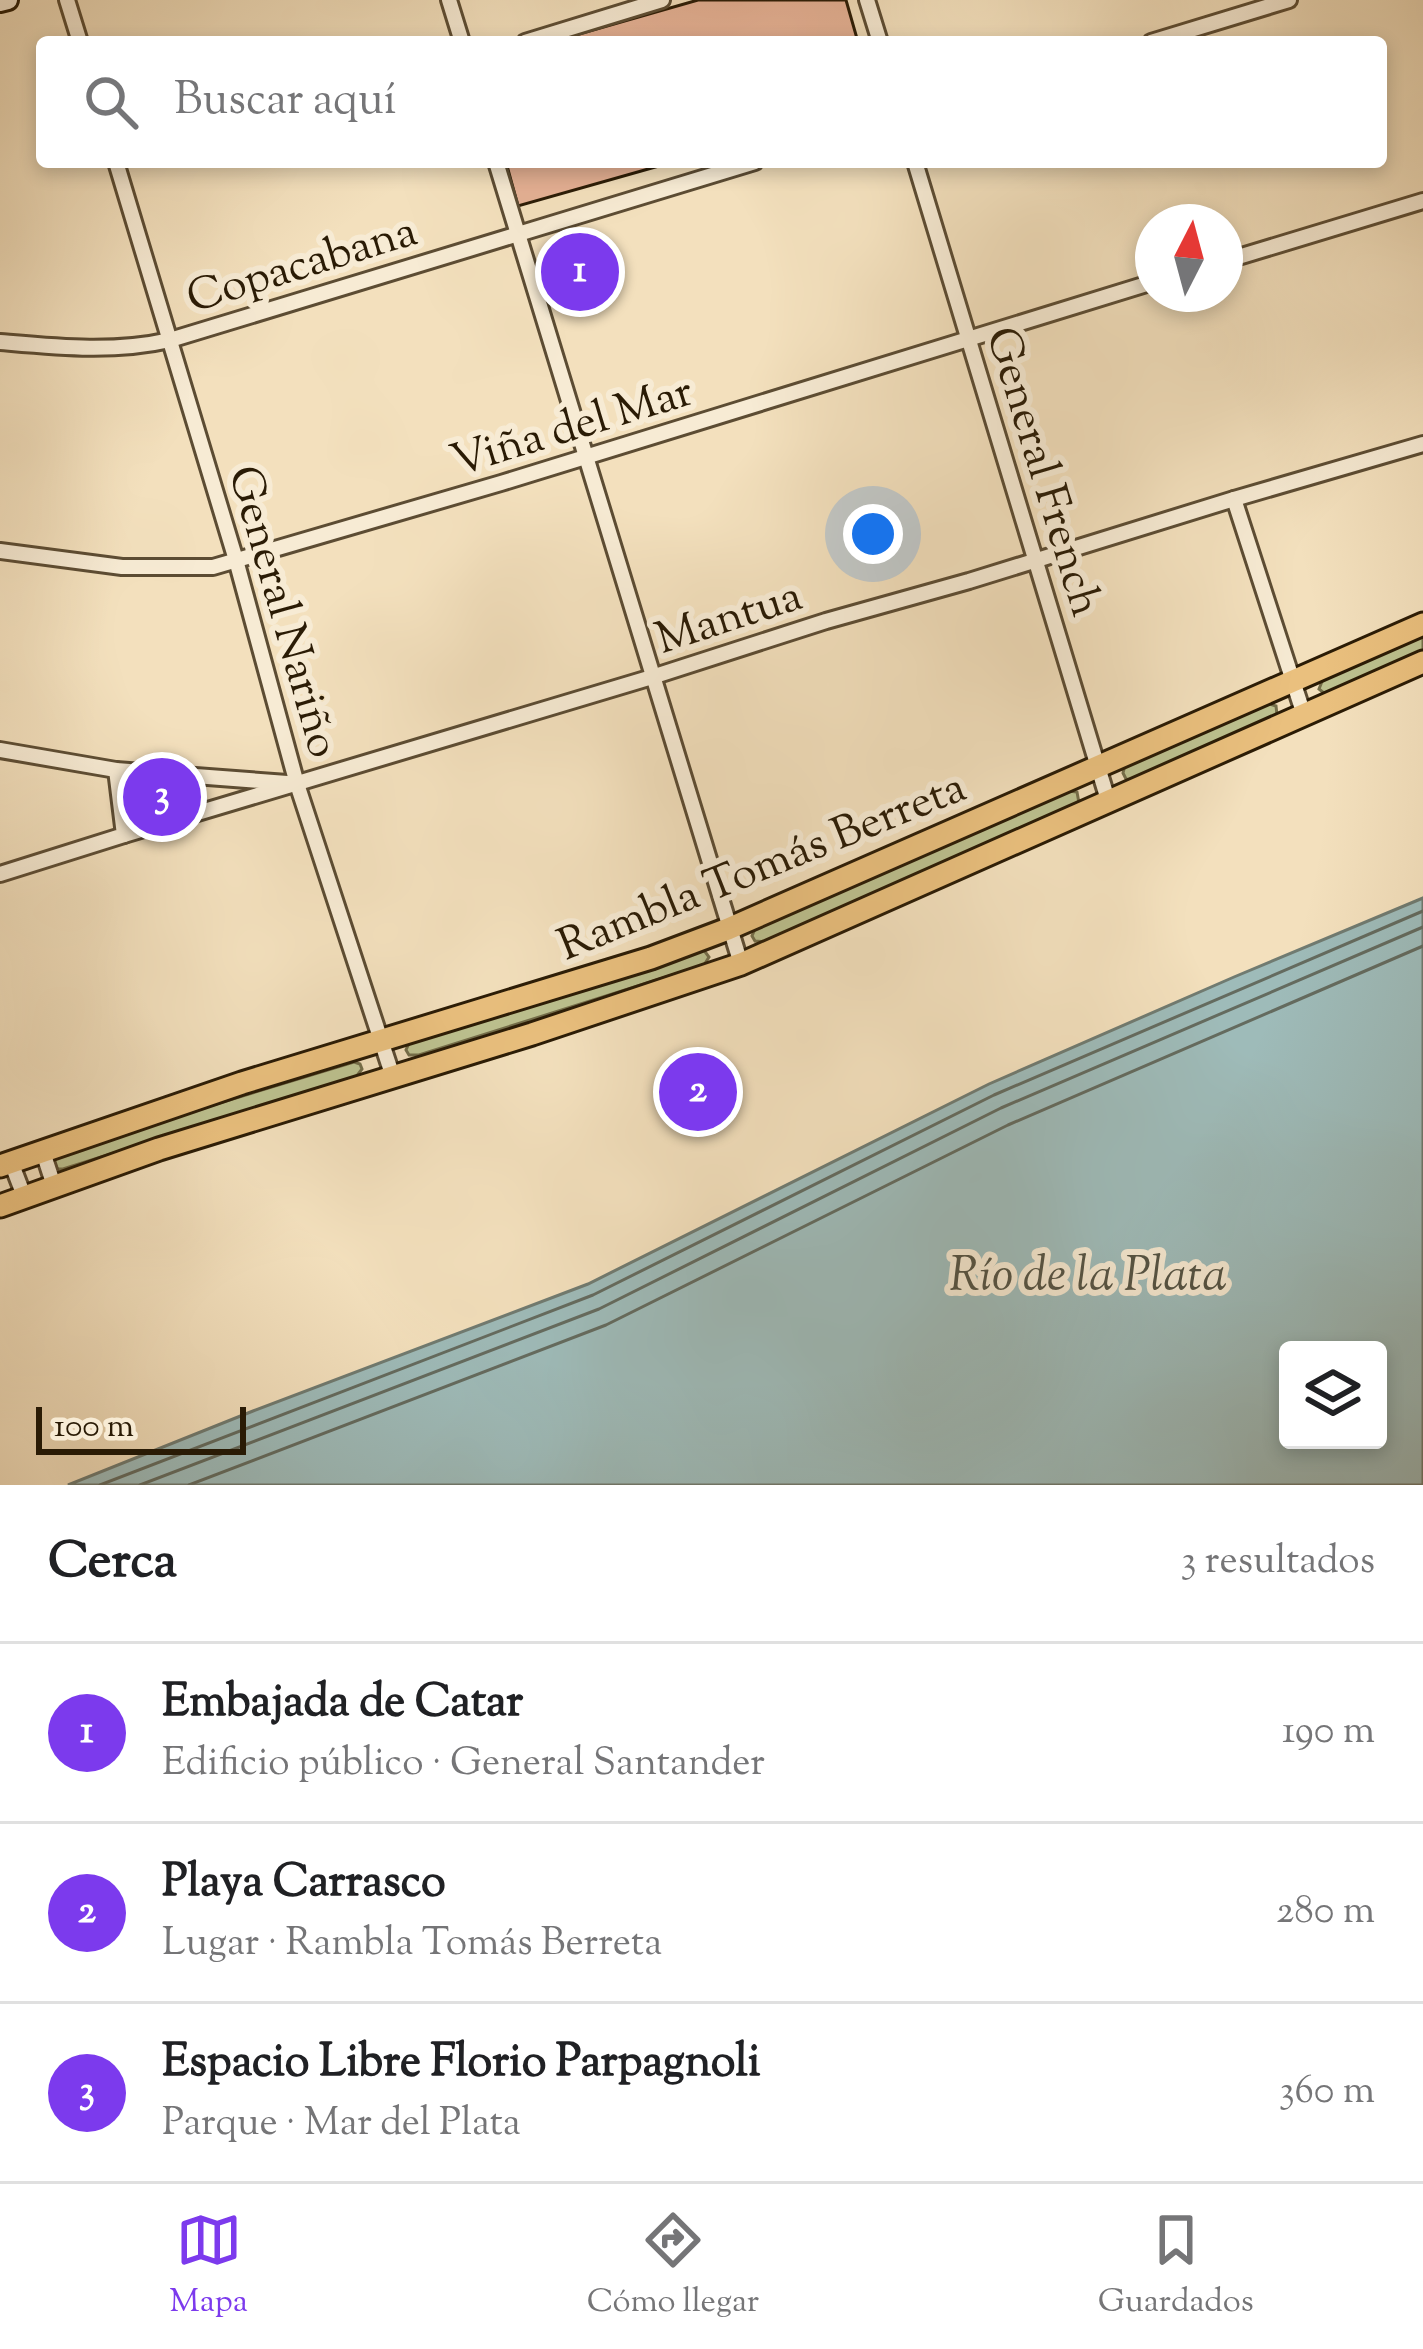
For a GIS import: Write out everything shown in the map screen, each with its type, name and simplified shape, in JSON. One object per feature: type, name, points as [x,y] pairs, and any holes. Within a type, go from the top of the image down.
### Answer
[{"type":"main road","name":"Rambla Tomás Berreta","points":[[6,1164],[242,1083],[652,958],[1098,769],[1423,624]]},
{"type":"main road","name":"Rambla Tomás Berreta","points":[[0,1206],[159,1149],[741,964],[1423,662]]},
{"type":"street","points":[[67,0],[78,36]]},
{"type":"street","points":[[449,0],[460,36]]},
{"type":"street","points":[[545,36],[662,0]]},
{"type":"street","points":[[867,0],[878,36]]},
{"type":"street","points":[[1171,36],[1289,0]]},
{"type":"street","name":"General Nariño","points":[[118,168],[236,560],[297,784],[393,1077]]},
{"type":"street","points":[[498,168],[741,964]]},
{"type":"street","name":"Copacabana","points":[[0,342],[69,349],[139,347],[170,340],[735,168]]},
{"type":"street","name":"General French","points":[[918,168],[1108,800]]},
{"type":"street","points":[[1243,255],[1423,200]]},
{"type":"street","name":"Viña del Mar","points":[[0,551],[122,567],[213,567],[1135,287]]},
{"type":"street","name":"Mantua","points":[[0,874],[1423,444]]},
{"type":"street","points":[[1234,499],[1304,715]]},
{"type":"street","points":[[0,750],[116,770],[297,784]]},
{"type":"street","points":[[116,770],[124,835]]},
{"type":"street","points":[[43,1151],[54,1186]]},
{"type":"street","name":"Rambla Tomás Berreta","points":[[6,1164],[24,1196]]},
{"type":"green space","points":[[1423,634],[1423,654],[1325,694],[1319,689],[1323,679]]},
{"type":"green space","points":[[1266,703],[1276,706],[1273,718],[1126,779],[1125,765]]},
{"type":"green space","points":[[131,781],[187,784],[194,787],[197,800],[147,819],[134,818],[127,795]]},
{"type":"green space","points":[[1068,791],[1077,792],[1079,803],[767,942],[752,936],[755,929]]},
{"type":"green space","points":[[703,949],[709,957],[704,965],[419,1055],[406,1050],[410,1041]]},
{"type":"green space","points":[[354,1062],[362,1069],[356,1077],[63,1169],[52,1164],[54,1156],[85,1144]]},
{"type":"water","name":"Río de la Plata","points":[[1423,898],[1423,1485],[68,1485],[588,1284],[989,1084]]},
{"type":"building","points":[[698,0],[846,0],[856,36],[572,36]]},
{"type":"building","points":[[508,168],[652,168],[518,206]]},
{"type":"place","name":"Embajada de Catar","points":[[580,272]]},
{"type":"place","name":"Espacio Libre Florio Parpagnoli","points":[[162,797]]},
{"type":"place","name":"Playa Carrasco","points":[[698,1092]]}]
